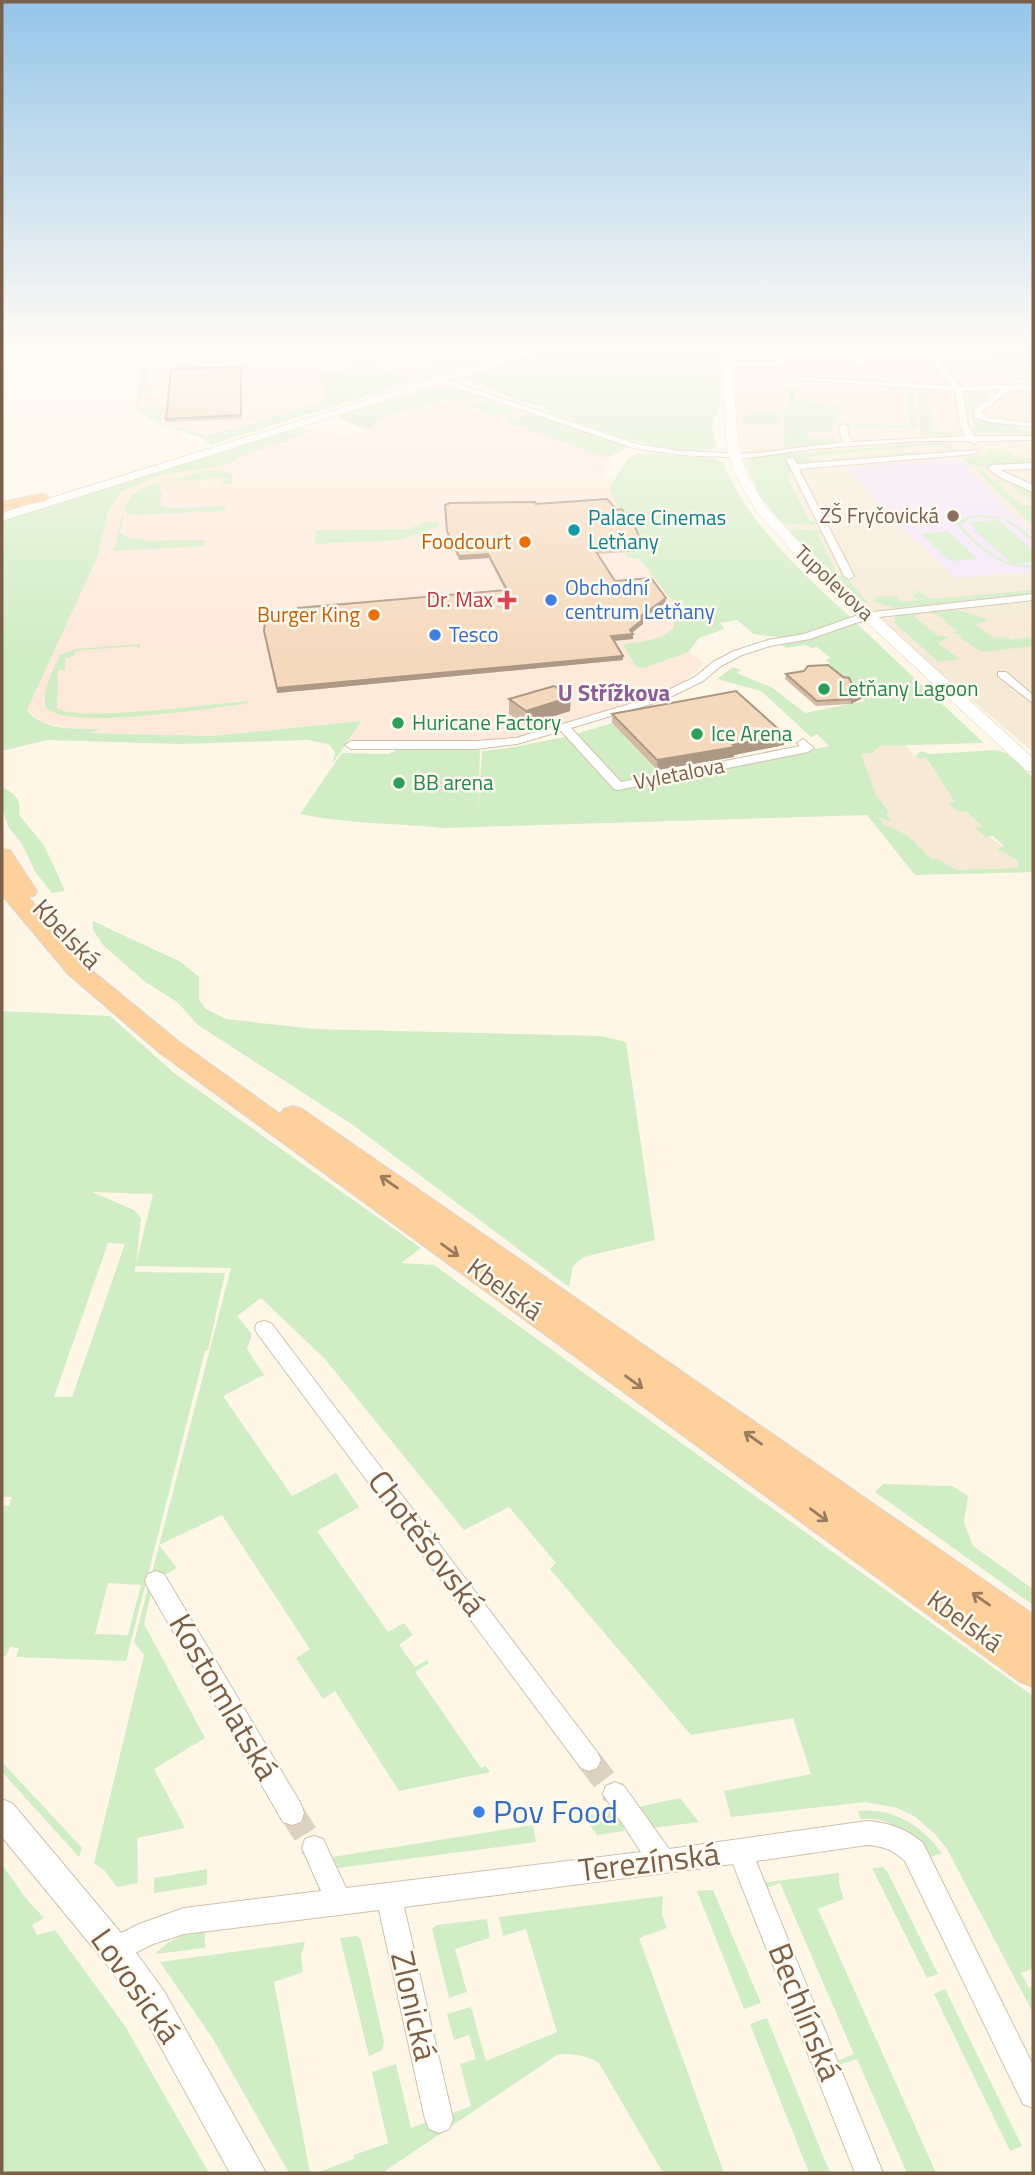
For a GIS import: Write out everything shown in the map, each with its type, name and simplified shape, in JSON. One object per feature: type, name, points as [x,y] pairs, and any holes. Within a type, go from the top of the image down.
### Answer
[{"type":"highway","points":[[2,508],[41,498]]},
{"type":"highway","name":"Kbelská","points":[[2,856],[32,898],[58,928],[121,988],[158,1018],[1033,1636]]},
{"type":"highway","name":"Kbelská","points":[[2,881],[76,969],[169,1047],[1033,1670]]},
{"type":"main road","points":[[41,498],[206,450]]},
{"type":"main road","points":[[2,517],[213,450]]},
{"type":"main road","name":"Tupolevova","points":[[733,450],[754,498],[776,527],[1033,767]]},
{"type":"street","points":[[658,450],[734,456],[799,450]]},
{"type":"street","points":[[794,467],[974,452],[970,450]]},
{"type":"street","name":"Tupolevova","points":[[785,451],[849,576]]},
{"type":"street","points":[[1033,466],[992,468],[1003,478],[1022,481],[1033,489]]},
{"type":"street","points":[[351,745],[476,745],[517,741],[565,729],[660,698],[699,679],[717,664],[738,653],[768,643],[806,637],[868,615],[1033,597]]},
{"type":"street","points":[[1002,674],[1033,700]]},
{"type":"street","name":"Vyletalova","points":[[565,729],[618,786],[808,748],[803,743]]},
{"type":"street","name":"Chotěšovská","points":[[264,1328],[589,1760]]},
{"type":"street","name":"Kostomlatská","points":[[156,1581],[292,1813]]},
{"type":"street","points":[[615,1794],[663,1862]]},
{"type":"street","name":"Lovosická","points":[[2,1814],[115,1950],[152,2002],[249,2173]]},
{"type":"street","name":"Terezínská","points":[[115,1950],[148,1933],[184,1921],[663,1862],[867,1833],[888,1834],[903,1841],[918,1860],[1033,2094]]},
{"type":"street","points":[[314,1848],[339,1901]]},
{"type":"street","name":"Bechlínská","points":[[740,1851],[869,2173]]},
{"type":"street","name":"Zlonická","points":[[388,1894],[439,2119]]},
{"type":"shaded area","points":[[260,450],[624,450],[610,458],[599,479],[615,480],[609,488],[623,513],[634,519],[640,531],[637,532],[646,552],[626,553],[639,559],[674,603],[724,629],[699,638],[694,643],[688,652],[703,662],[703,666],[681,683],[651,698],[516,738],[470,742],[348,741],[360,721],[211,736],[83,733],[97,729],[71,729],[40,721],[27,710],[97,558],[109,510],[121,492],[160,475],[226,465]]},
{"type":"shaded area","points":[[741,450],[1033,450],[1033,752],[913,650],[799,541],[767,505],[751,477]]},
{"type":"shaded area","name":"ZŠ Fryčovická","points":[[959,458],[1010,512],[1033,532],[1033,571],[956,578],[896,522],[847,468]]},
{"type":"shaded area","points":[[905,745],[917,758],[925,758],[956,802],[950,803],[958,812],[966,811],[983,827],[976,828],[1004,847],[998,849],[1019,861],[1019,868],[956,870],[938,859],[931,859],[907,835],[883,824],[876,816],[891,822],[886,813],[890,812],[876,795],[860,754],[874,753],[873,750],[882,746]]},
{"type":"green space","points":[[228,450],[260,450],[226,465],[160,475],[121,492],[109,510],[97,558],[27,710],[42,722],[51,725],[72,729],[102,729],[88,733],[211,736],[361,721],[333,763],[335,752],[328,744],[308,740],[179,744],[47,740],[2,751],[2,521]]},
{"type":"green space","points":[[583,450],[623,450],[606,458]]},
{"type":"green space","points":[[881,450],[808,456],[813,461],[918,451],[928,454],[810,464],[793,468],[788,479],[810,521],[817,522],[814,525],[781,523],[760,495],[745,463],[777,453]]},
{"type":"green space","points":[[987,451],[1010,452],[1013,458],[1033,457],[1033,463],[979,467],[971,466],[962,458],[990,454]]},
{"type":"green space","points":[[639,453],[712,458],[723,463],[747,507],[778,547],[984,743],[882,746],[874,750],[874,753],[861,754],[876,795],[890,813],[886,813],[892,822],[878,817],[883,824],[907,835],[931,859],[938,859],[956,870],[1018,868],[1019,861],[997,849],[1004,846],[993,836],[986,837],[975,828],[982,826],[966,811],[958,812],[948,803],[955,802],[926,758],[917,758],[916,755],[922,751],[929,754],[998,750],[1008,754],[1033,778],[1033,872],[915,875],[867,815],[443,828],[353,822],[300,814],[342,753],[388,754],[399,749],[480,750],[478,814],[482,751],[569,736],[619,788],[829,746],[817,734],[811,737],[761,691],[717,679],[733,667],[741,670],[737,673],[773,688],[805,713],[865,701],[827,669],[830,663],[825,660],[831,658],[817,647],[806,645],[786,648],[780,644],[783,638],[754,634],[737,620],[720,623],[724,629],[699,638],[688,652],[644,668],[636,667],[623,644],[656,638],[674,628],[673,619],[666,610],[674,603],[639,559],[627,557],[625,553],[645,551],[634,519],[628,519],[620,512],[609,488],[628,458]]},
{"type":"green space","points":[[982,470],[992,480],[1016,481],[1033,494],[1033,504],[1009,482],[997,483],[1021,505],[1033,505],[1033,526],[978,472]]},
{"type":"green space","points":[[206,471],[233,474],[231,484],[219,484],[227,479],[213,477],[205,480],[170,481],[158,485],[162,494],[160,505],[170,508],[225,506],[225,511],[131,515],[123,510],[131,495],[145,487]]},
{"type":"green space","points":[[979,515],[1004,519],[972,517],[961,525],[993,554],[1012,563],[1033,565],[1033,568],[1019,567],[996,559],[949,518],[958,522],[969,516]]},
{"type":"green space","points":[[122,516],[124,517],[120,533],[129,538],[145,541],[205,540],[204,546],[114,551]]},
{"type":"green space","points":[[1004,519],[1011,522],[1033,538],[1033,541]]},
{"type":"green space","points":[[998,520],[1033,550],[1033,562],[1012,563],[973,530],[976,529],[969,522]]},
{"type":"green space","points":[[439,521],[440,526],[401,540],[315,544],[316,530],[409,529],[425,522]]},
{"type":"green space","points":[[796,529],[822,532],[817,534],[838,575],[845,576],[869,604],[862,601],[789,531]]},
{"type":"green space","points":[[948,531],[977,559],[950,561],[921,534]]},
{"type":"green space","points":[[913,588],[931,599],[1031,590],[1033,594],[894,608],[871,601],[876,600],[874,597],[898,595],[896,597],[902,602],[918,600],[912,594],[918,593]]},
{"type":"green space","points":[[948,608],[985,619],[988,621],[974,624],[994,638],[1007,637],[1011,640],[1029,637],[1033,646],[982,652],[959,637],[962,637],[961,634],[952,634],[957,631],[937,614],[926,613]]},
{"type":"green space","points":[[896,614],[921,614],[913,616],[937,635],[949,637],[938,643],[959,659],[938,662],[894,622]]},
{"type":"green space","points":[[140,644],[140,649],[136,646],[75,651],[75,655],[65,659],[65,670],[58,670],[57,708],[90,714],[249,701],[246,704],[202,710],[111,718],[61,715],[46,708],[46,688],[60,655],[75,649]]},
{"type":"green space","points":[[612,723],[661,775],[622,782],[576,734]]},
{"type":"green space","points":[[2,786],[16,798],[19,815],[44,845],[65,891],[52,893],[36,873],[22,844],[9,828],[2,809]]},
{"type":"green space","points":[[93,921],[181,962],[199,977],[199,1000],[206,1009],[226,1019],[314,1029],[601,1036],[626,1042],[655,1240],[584,1257],[573,1266],[569,1287],[353,1125],[198,1025],[177,1002],[144,981],[103,945],[93,930]]},
{"type":"green space","points":[[2,1011],[110,1016],[174,1073],[421,1248],[401,1263],[434,1265],[1033,1696],[1033,1971],[1032,1969],[1021,1973],[1029,1988],[1033,1986],[1033,2013],[947,1849],[935,1834],[914,1816],[897,1808],[866,1802],[731,1817],[724,1791],[811,1774],[793,1718],[691,1735],[550,1569],[556,1563],[509,1507],[464,1530],[324,1358],[261,1298],[237,1316],[252,1334],[247,1349],[264,1375],[223,1396],[292,1496],[336,1473],[359,1507],[317,1531],[388,1632],[404,1623],[413,1635],[399,1645],[415,1667],[427,1660],[429,1663],[415,1672],[481,1768],[486,1766],[490,1772],[399,1791],[335,1691],[323,1699],[296,1658],[310,1649],[222,1515],[159,1545],[231,1268],[135,1266],[135,1272],[225,1273],[208,1350],[205,1351],[126,1661],[16,1657],[19,1648],[10,1647],[6,1656],[2,1656],[2,1505],[9,1506],[12,1497],[2,1497]],"holes":[[[92,1192],[153,1194],[136,1264],[141,1218],[134,1210]],[[108,1243],[125,1244],[72,1397],[54,1397]],[[108,1583],[141,1585],[128,1635],[95,1634]]]},
{"type":"green space","points":[[883,1484],[952,1486],[968,1496],[964,1522],[973,1546],[1033,1589],[1033,1605],[875,1492]]},
{"type":"green space","points":[[159,1545],[177,1568],[154,1581],[144,1624],[205,1738],[154,1769],[185,1828],[137,1838],[138,1883],[117,1887],[105,1871],[94,1863],[144,1655],[134,1642]]},
{"type":"green space","points":[[2,1762],[82,1848],[79,1857],[2,1772]]},
{"type":"green space","points":[[680,1798],[699,1822],[653,1828],[637,1807]]},
{"type":"green space","points":[[614,1811],[623,1822],[624,1831],[597,1835],[583,1816]]},
{"type":"green space","points":[[858,1811],[883,1812],[906,1820],[925,1834],[942,1853],[928,1858],[900,1828],[882,1821],[861,1819]]},
{"type":"green space","points":[[533,1825],[536,1842],[338,1868],[332,1857]]},
{"type":"green space","points":[[2,1864],[24,1896],[44,1918],[32,1925],[37,1935],[55,1930],[125,2026],[209,2173],[2,2173]]},
{"type":"green space","points":[[883,1867],[938,1974],[927,1978],[872,1868]]},
{"type":"green space","points":[[207,1869],[207,1885],[154,1893],[154,1878]]},
{"type":"green space","points":[[839,1873],[844,1899],[818,1909],[936,2173],[907,2173],[857,2059],[839,2065],[837,2061],[854,2054],[780,1883],[764,1889],[761,1883]]},
{"type":"green space","points":[[713,1890],[761,2003],[744,2009],[697,1891]]},
{"type":"green space","points":[[663,1896],[662,1915],[667,1928],[639,1938],[724,2173],[663,2173],[599,2063],[567,2054],[557,2055],[382,2173],[315,2173],[388,2143],[372,2072],[396,2064],[411,2128],[430,2121],[432,2126],[453,2118],[453,2113],[471,2106],[460,2064],[476,2059],[469,2035],[454,2040],[447,2014],[471,2007],[486,2061],[557,2032],[526,1929],[503,1936],[499,1917]]},
{"type":"green space","points":[[487,1919],[490,1940],[489,1938],[455,1949],[467,1992],[449,1998],[432,1929],[437,1925]]},
{"type":"green space","points":[[205,1929],[205,1948],[155,1954],[178,1937]]},
{"type":"green space","points":[[357,1936],[361,1940],[384,2042],[382,2050],[369,2056],[340,1938]]},
{"type":"green space","points":[[305,1942],[301,1956],[303,1972],[274,1982],[310,2173],[289,2173],[213,2039],[160,1962]]},
{"type":"green space","points":[[945,1989],[1022,2146],[1010,2151],[934,1994]]},
{"type":"green space","points":[[767,2018],[830,2173],[809,2173],[750,2024]]},
{"type":"building","name":"Obchodní centrum Letňany","points":[[607,499],[617,510],[622,509],[626,517],[630,516],[644,547],[595,550],[615,581],[651,578],[666,598],[638,618],[643,619],[630,630],[633,634],[611,636],[623,656],[277,688],[264,631],[266,614],[275,611],[300,615],[298,608],[507,590],[488,554],[459,556],[447,531],[445,505],[536,504]]},
{"type":"building","name":"Letňany Lagoon","points":[[828,665],[843,677],[849,678],[852,684],[864,693],[851,699],[817,701],[786,674],[804,671],[808,666]]},
{"type":"building","points":[[554,686],[571,697],[526,711],[509,699]]},
{"type":"building","name":"Ice Arena","points":[[736,691],[785,735],[733,745],[735,747],[657,760],[612,714]]},
{"type":"tunnel","points":[[589,1760],[615,1794]]},
{"type":"tunnel","points":[[292,1813],[314,1848]]},
{"type":"place","name":"ZŠ Fryčovická","points":[[953,516]]},
{"type":"place","name":"Palace Cinemas Letňany","points":[[574,530]]},
{"type":"place","name":"Foodcourt","points":[[525,542]]},
{"type":"place","name":"Dr. Max","points":[[507,600]]},
{"type":"place","name":"Obchodní centrum Letňany","points":[[551,600]]},
{"type":"place","name":"Burger King","points":[[374,615]]},
{"type":"place","name":"Tesco","points":[[435,635]]},
{"type":"place","name":"Letňany Lagoon","points":[[824,689]]},
{"type":"place","name":"Huricane Factory","points":[[398,723]]},
{"type":"place","name":"Ice Arena","points":[[697,734]]},
{"type":"place","name":"BB arena","points":[[399,783]]},
{"type":"place","name":"Pov Food","points":[[479,1812]]},
{"type":"district","name":"U Střížkova","points":[[614,693]]}]
